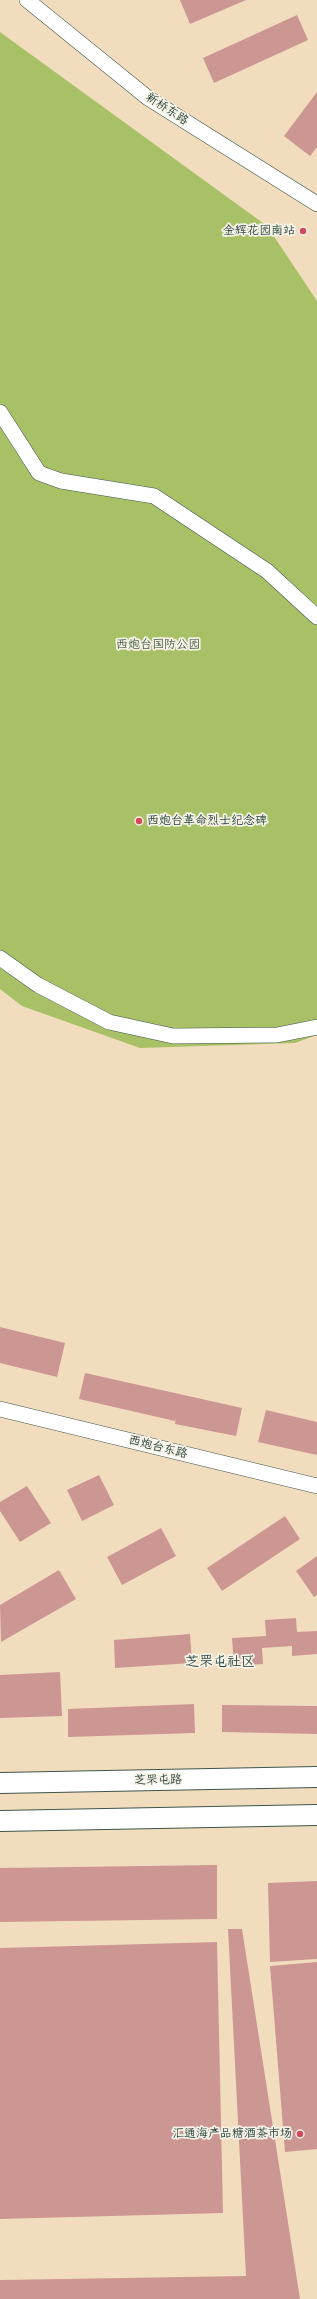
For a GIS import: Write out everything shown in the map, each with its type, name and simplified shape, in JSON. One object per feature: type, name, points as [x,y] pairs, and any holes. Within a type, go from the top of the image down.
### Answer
[{"type":"main road","name":"芝罘屯路","points":[[0,1783],[317,1776]]},
{"type":"main road","points":[[0,1821],[317,1815]]},
{"type":"street","name":"新桥东路","points":[[27,0],[148,98],[317,204]]},
{"type":"street","points":[[0,412],[39,472],[61,481],[154,496],[267,571],[317,617]]},
{"type":"street","points":[[0,958],[38,985],[109,1022],[173,1036],[277,1035],[317,1027]]},
{"type":"street","name":"西炮台东路","points":[[0,1409],[317,1486]]},
{"type":"green space","name":"西炮台国防公园","points":[[0,32],[267,226],[317,301],[317,1035],[295,1043],[140,1048],[22,1006],[0,989]]},
{"type":"building","points":[[180,0],[246,0],[190,24]]},
{"type":"building","points":[[297,15],[308,40],[214,83],[203,58]]},
{"type":"building","points":[[317,92],[317,147],[310,156],[284,136]]},
{"type":"building","points":[[0,1327],[65,1343],[57,1377],[0,1363]]},
{"type":"building","points":[[85,1373],[242,1408],[236,1436],[175,1424],[176,1417],[175,1421],[79,1399]]},
{"type":"building","points":[[266,1410],[317,1422],[317,1455],[258,1442]]},
{"type":"building","points":[[99,1475],[114,1505],[82,1521],[67,1490]]},
{"type":"building","points":[[27,1486],[51,1523],[20,1542],[0,1511],[0,1502]]},
{"type":"building","points":[[285,1516],[300,1539],[222,1591],[207,1568]]},
{"type":"building","points":[[161,1528],[176,1556],[122,1585],[107,1557]]},
{"type":"building","points":[[317,1556],[317,1595],[314,1597],[296,1571]]},
{"type":"building","points":[[59,1570],[76,1599],[1,1642],[0,1605]]},
{"type":"building","points":[[296,1618],[297,1632],[317,1631],[317,1654],[292,1656],[292,1646],[262,1648],[263,1664],[234,1666],[232,1638],[266,1636],[265,1620]]},
{"type":"building","points":[[190,1634],[192,1663],[115,1668],[114,1640]]},
{"type":"building","points":[[60,1672],[62,1716],[0,1718],[0,1675]]},
{"type":"building","points":[[194,1704],[195,1733],[68,1737],[68,1709]]},
{"type":"building","points":[[222,1705],[317,1706],[317,1734],[222,1732]]},
{"type":"building","points":[[217,1865],[217,1919],[0,1922],[0,1868]]},
{"type":"building","points":[[317,1881],[317,1959],[270,1962],[268,1883]]},
{"type":"building","points":[[228,1929],[242,1929],[300,2299],[0,2299],[0,2280],[246,2276]]},
{"type":"building","points":[[217,1942],[223,2213],[0,2219],[0,1948]]},
{"type":"building","points":[[317,1962],[317,2149],[285,2152],[270,1966]]},
{"type":"place","name":"金辉花园南站","points":[[303,231]]},
{"type":"place","name":"西炮台革命烈士纪念碑","points":[[139,821]]},
{"type":"place","name":"汇通海产品糖酒茶市场","points":[[300,2134]]},
{"type":"district","name":"芝罘屯社区","points":[[220,1662]]}]
